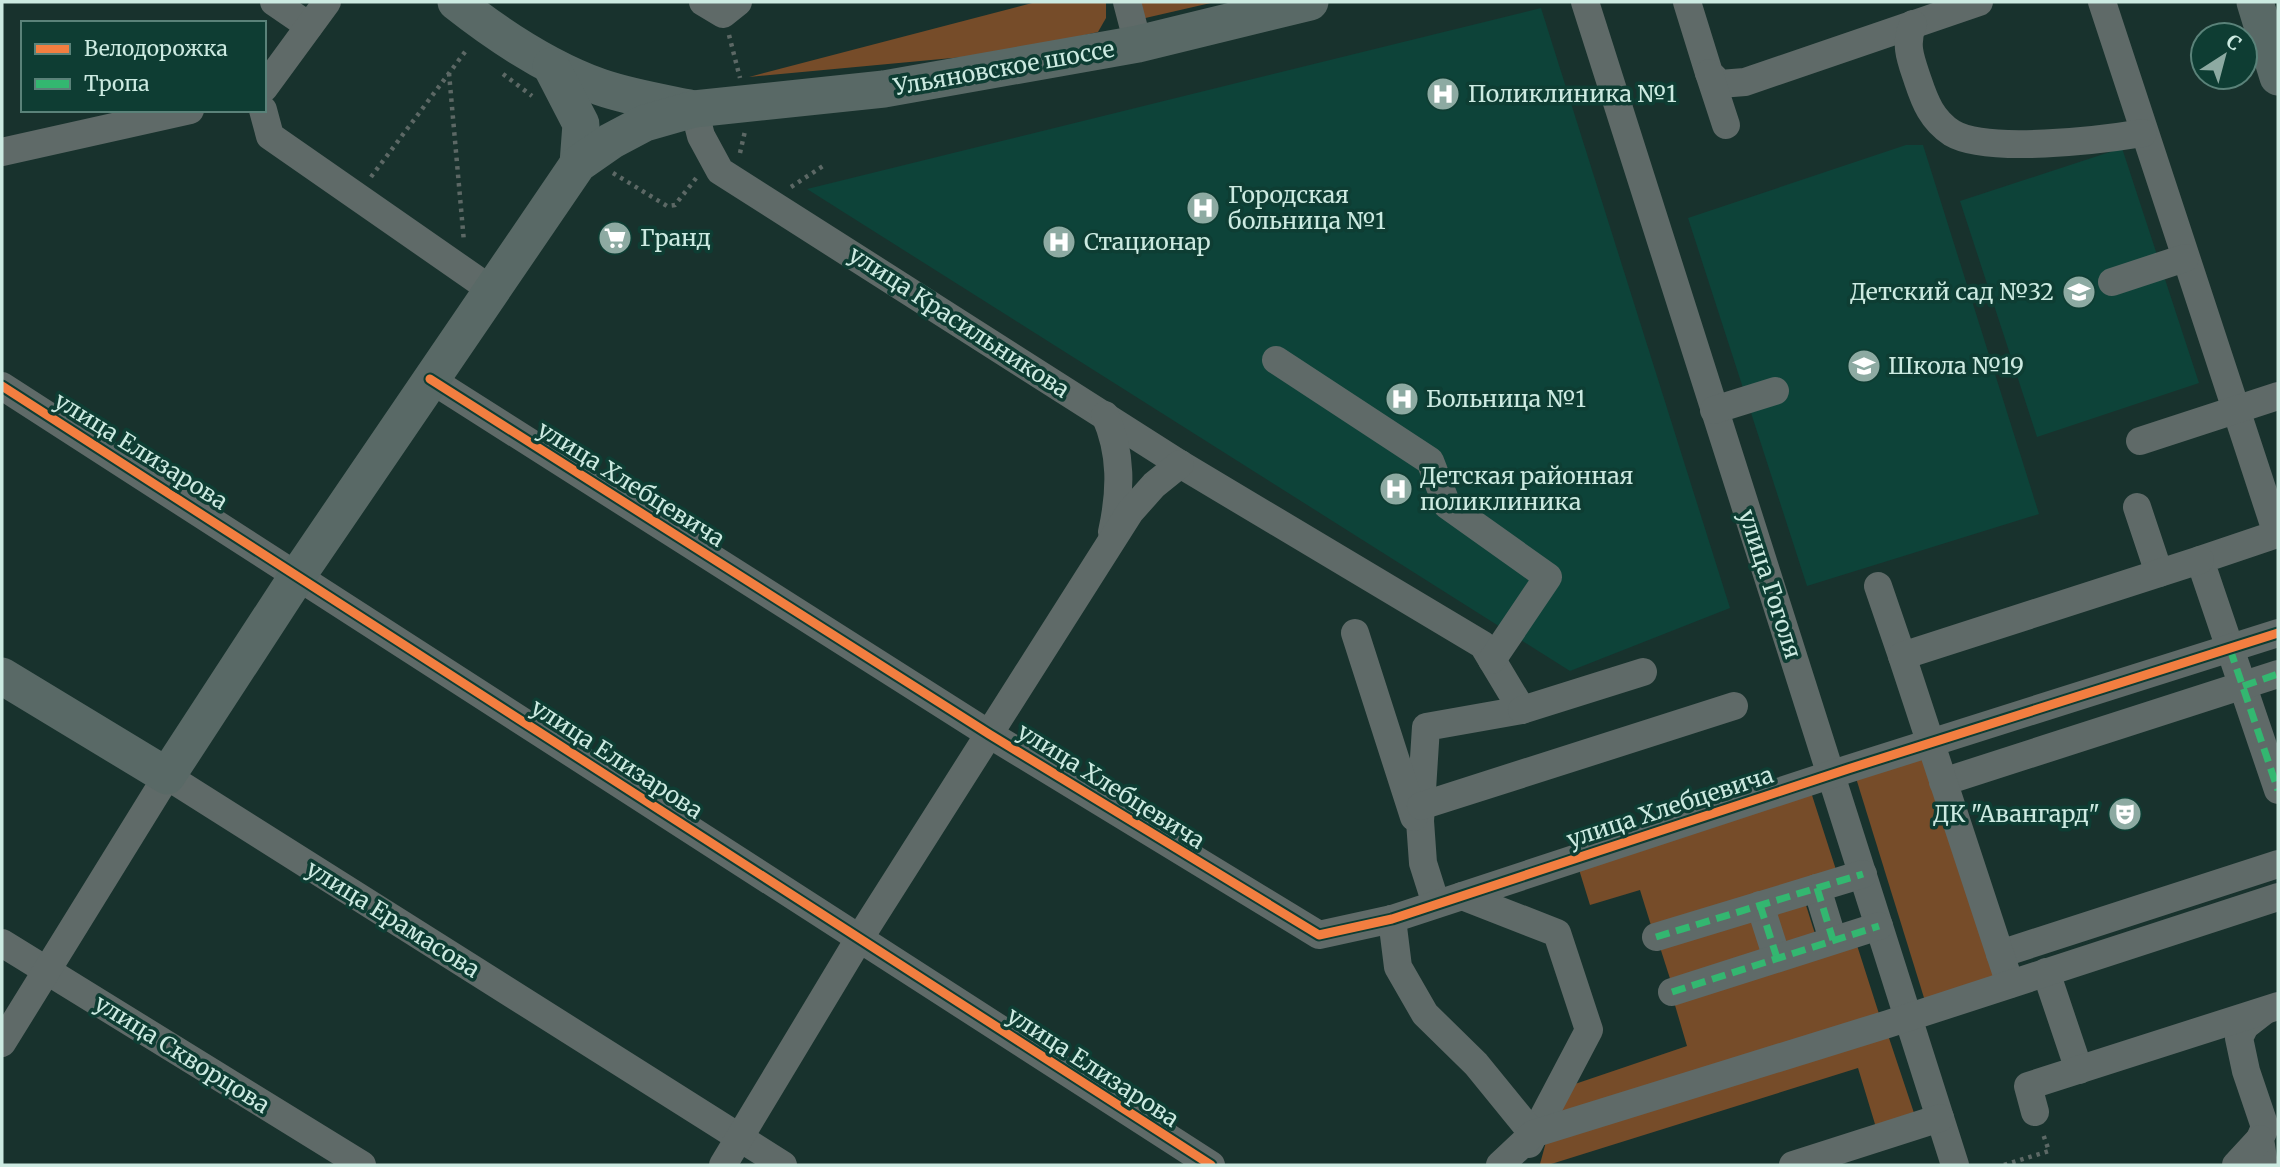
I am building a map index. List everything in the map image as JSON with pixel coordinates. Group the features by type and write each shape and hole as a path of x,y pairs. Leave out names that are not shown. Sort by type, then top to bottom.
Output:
{"main road":[{"path":"456,2 488,27 551,66 599,86 694,109"},
{"name":"Ульяновское шоссе","path":"694,109 884,89 1138,44 1310,2"},
{"path":"2255,2 2278,77"},
{"path":"551,66 581,124 578,164"},
{"path":"167,776 430,379 479,281 578,164 611,141 646,123 694,109"},
{"name":"улица Ерамасова","path":"2,677 167,776"}],"street":[{"path":"274,2 309,26"},
{"path":"266,85 327,2"},
{"path":"703,2 723,14 738,2"},
{"path":"1127,2 1138,44"},
{"name":"улица Гоголя","path":"1585,2 1955,1165"},
{"path":"1688,2 1726,125"},
{"path":"1709,73 1720,85 1745,82 1979,2"},
{"path":"1902,656 2277,534 2143,134 2102,2"},
{"path":"1913,24 1908,37 1908,51 1930,113 1951,132 1973,143 2110,138 2143,134"},
{"name":"улица Красильникова","path":"694,109 701,136 720,171 1180,464 1488,653"},
{"path":"2,152 181,112"},
{"path":"264,112 270,136 479,281"},
{"path":"2112,282 2185,258"},
{"path":"1276,360 1430,461 1447,505 1548,577 1488,653 1522,710"},
{"name":"улица Хлебцевича","path":"430,379 989,734 1319,935 1392,919 1831,775 2278,633"},
{"name":"улица Елизарова","path":"2,386 1211,1165"},
{"path":"1714,410 1775,391"},
{"path":"2140,441 2278,396"},
{"path":"1105,415 1114,436 1119,467 1109,544"},
{"path":"723,1165 859,939 1109,544 1138,503 1180,464"},
{"path":"2137,507 2159,573"},
{"path":"2200,560 2276,778"},
{"path":"1878,586 2010,984"},
{"path":"1355,633 1422,842"},
{"path":"1525,1165 1524,1160 1533,1134 1589,1030 1557,933 1449,900 1423,863 1421,806 1426,727 1522,710 1643,671"},
{"path":"1943,782 2278,674"},
{"path":"1421,806 1734,706"},
{"path":"2,1043 167,776"},
{"name":"улица Ерамасова","path":"167,776 783,1165"},
{"path":"2000,954 2278,864"},
{"path":"1656,937 1863,874"},
{"path":"1817,888 1833,940"},
{"path":"1500,1165 1533,1134 1908,1017 2278,897"},
{"path":"1760,905 1777,958"},
{"path":"1392,919 1398,967 1426,1014 1476,1064 1533,1134"},
{"path":"1672,992 1879,926"},
{"name":"улица Скворцова","path":"2,943 362,1165"},
{"path":"2046,972 2079,1070"},
{"path":"2035,1112 2028,1086 2272,1008"},
{"path":"2236,1165 2262,1152 2265,1127 2246,1071 2239,1038 2245,1026 2272,1008"},
{"path":"1793,1165 1830,1160 1940,1118"}],"path":[{"path":"356,196 468,47 478,55"},
{"path":"498,70 537,100"},
{"path":"449,72 479,281"},
{"path":"578,164 594,175 601,166 667,206 675,205 712,156"},
{"path":"781,209 786,190 822,166"},
{"path":"2004,1165 2049,1151 2035,1112"}],"shaded area":[{"path":"1036,2 1106,2 1106,18 1098,32 1006,53 749,77"},
{"path":"1133,2 1215,2 1141,19"},
{"name":"Больница №1","path":"1541,8 1730,608 1570,671 807,189"},
{"name":"Школа №19","path":"1906,145 1923,145 2039,514 1807,586 1688,218"},
{"name":"Детский сад №32","path":"2122,148 2199,383 2037,437 1960,201"},
{"path":"1924,751 2003,976 1925,1001 1856,778"},
{"path":"1810,789 1838,876 1654,935 1640,890 1590,905 1577,863"},
{"path":"1804,899 1816,937 1779,948 1767,911"},
{"path":"1757,910 1772,958 1673,988 1658,941"},
{"path":"1855,939 1881,1020 1558,1119 1572,1085 1687,1046 1672,995"},
{"path":"1886,1029 1917,1122 1878,1134 1858,1068 1548,1165 1540,1164 1546,1142"}],"marked path":[{"path":"2230,649 2278,790"},
{"path":"2243,686 2278,674"},
{"path":"1656,937 1863,874"},
{"path":"1817,888 1833,940"},
{"path":"1760,905 1777,958"},
{"path":"1672,992 1879,926"}],"cycle path":[{"path":"430,379 989,734 1319,935 1392,919 1848,769 2278,633"},
{"path":"2,386 1211,1165"}],"place":[{"name":"Поликлиника №1","path":"1443,94"},
{"name":"Городская больница №1","path":"1203,208"},
{"name":"Гранд","path":"615,238"},
{"name":"Стационар","path":"1059,242"},
{"name":"Детский сад №32","path":"2079,292"},
{"name":"Школа №19","path":"1864,366"},
{"name":"Больница №1","path":"1402,399"},
{"name":"Детская районная поликлиника","path":"1396,489"},
{"name":"ДК \"Авангард\"","path":"2125,814"}]}
